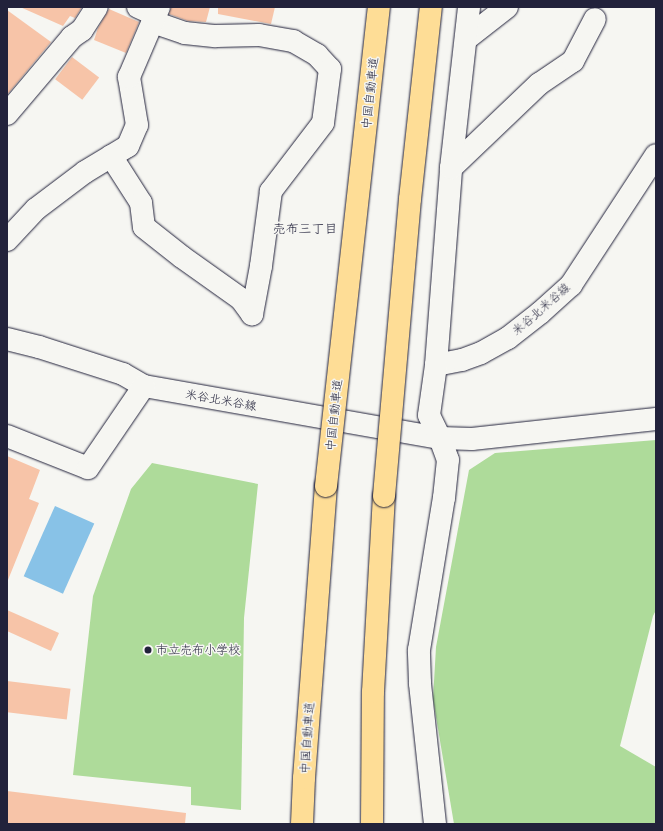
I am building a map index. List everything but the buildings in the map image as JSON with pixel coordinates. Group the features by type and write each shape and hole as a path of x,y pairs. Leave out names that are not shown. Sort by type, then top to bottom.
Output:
{"highway":[{"name":"中国自動車道","path":"302,824 304,778 326,486 379,7"},
{"path":"372,824 373,692 384,496 410,199 431,7"}],"street":[{"path":"7,114 72,37 82,30 96,7"},
{"path":"435,824 420,683 419,650 444,498 448,460 429,415 436,365 451,168 466,39 468,7"},
{"path":"466,39 507,7"},
{"path":"7,240 36,209 85,172 111,156 128,146 136,125 129,77 151,13 186,33 216,36 259,35 293,42 317,55 330,69 323,123 271,191 261,266 252,314 241,299 182,257 144,227 140,203 111,156"},
{"path":"451,168 539,84 573,61 595,19"},
{"name":"米谷北米谷線","path":"436,365 462,360 481,353 508,338 540,313 571,285 656,155"},
{"name":"米谷北米谷線","path":"7,339 39,347 123,374 144,386 440,438 472,439 656,419"},
{"path":"7,436 88,468 144,386"}],"green space":[{"path":"656,440 656,610 653,616 620,746 656,767 656,822 654,824 454,824 433,699 436,647 469,470 495,453"},
{"path":"152,463 258,484 244,618 241,810 191,805 191,787 73,775 93,596 131,489"}],"water":[{"path":"55,506 94,523 63,594 24,576"}],"place":[{"name":"市立売布小学校","path":"148,650"}],"district":[{"name":"売布三丁目","path":"305,228"}]}
